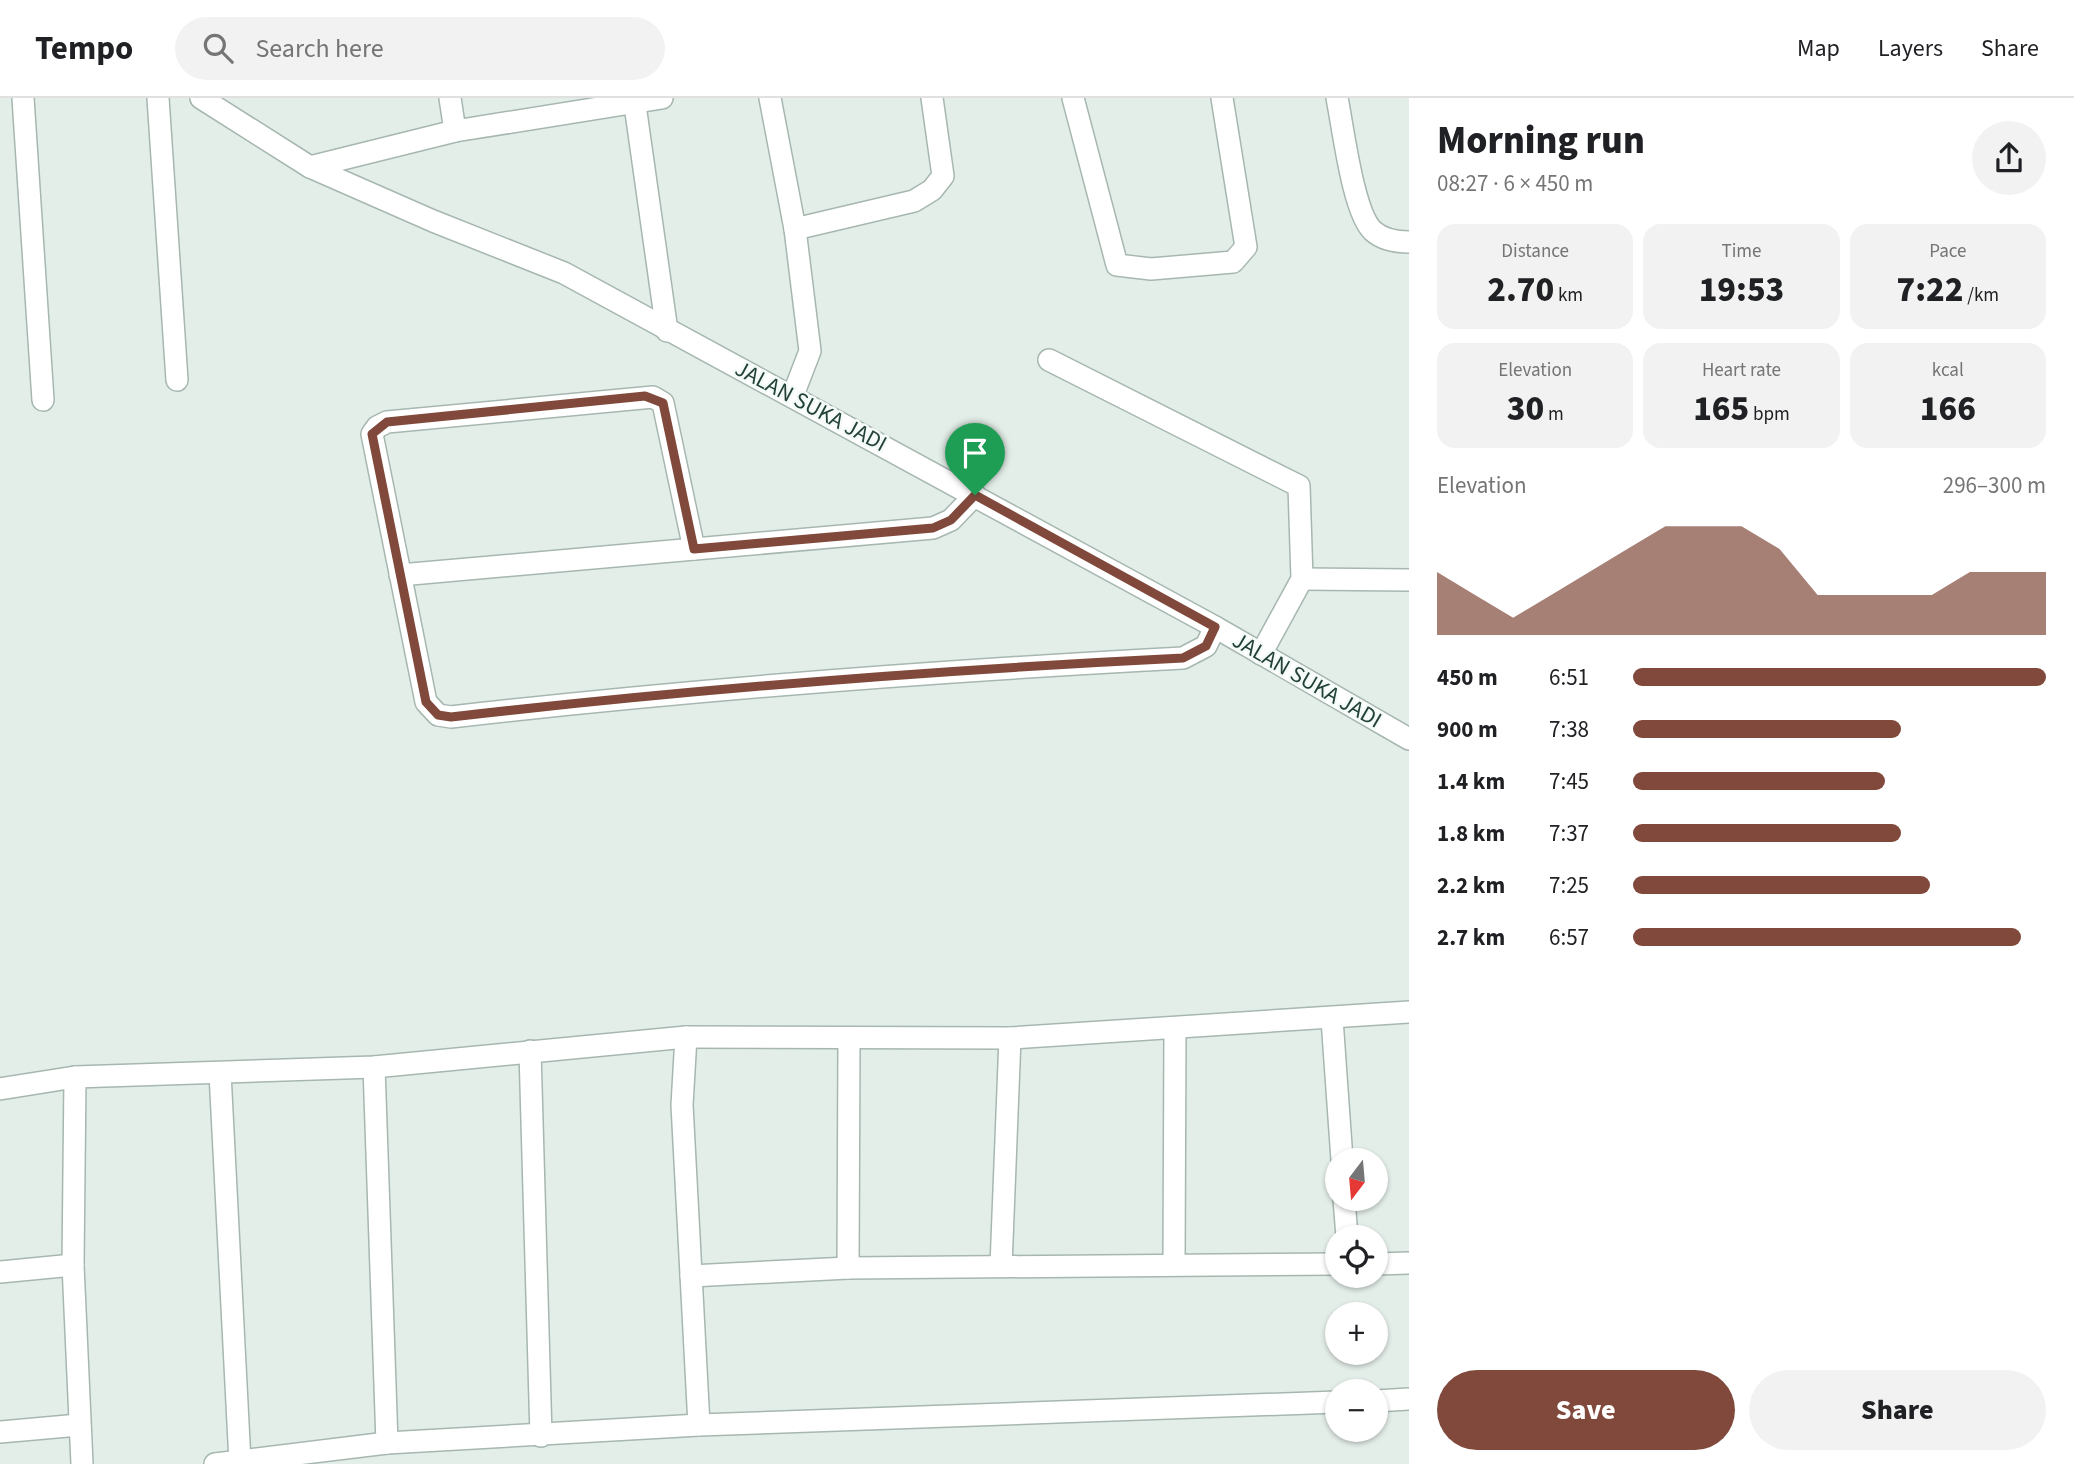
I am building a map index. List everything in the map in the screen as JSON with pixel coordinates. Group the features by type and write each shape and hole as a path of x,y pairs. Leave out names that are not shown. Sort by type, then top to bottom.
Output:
{"street":[{"path":"23,98 43,400"},
{"path":"158,98 177,380"},
{"name":"JALAN SUKA JADI","path":"201,98 310,167 433,221 564,273 667,331 793,395 1215,627 1409,739"},
{"path":"450,98 455,131"},
{"path":"310,167 455,131 635,99 662,98"},
{"path":"770,98 795,229 810,351 793,395"},
{"path":"795,229 914,201 932,190 943,176 932,98"},
{"path":"1073,98 1117,265 1152,269 1233,262 1245,247 1222,98"},
{"path":"1337,98 1361,215 1374,231 1383,237 1393,242 1409,242"},
{"path":"635,99 667,331"},
{"path":"1049,360 1299,486 1302,579 1261,654"},
{"path":"694,549 663,403 645,396 387,422 377,427 372,443 426,702 438,715 451,717 588,701 926,671 1183,658 1206,646 1215,627"},
{"path":"400,575 933,528 951,520 975,495"},
{"path":"1302,579 1409,580"},
{"path":"0,1089 75,1077 374,1067 686,1037 1010,1038 1409,1012"},
{"path":"1332,1019 1341,1148"},
{"path":"1174,1263 1175,1029"},
{"path":"686,1037 682,1105 699,1425"},
{"path":"1002,1266 1010,1038"},
{"path":"848,1268 849,1039"},
{"path":"530,1051 541,1436"},
{"path":"374,1067 387,1443"},
{"path":"220,1073 240,1462"},
{"path":"75,1077 73,1265 82,1464"},
{"path":"691,1276 848,1268 1174,1263 1325,1264"},
{"path":"1388,1264 1409,1263"},
{"path":"0,1272 73,1265"},
{"path":"1388,1400 1409,1399"},
{"path":"215,1464 387,1443 699,1425 1325,1402"},
{"path":"0,1432 79,1425"}],"route":[{"path":"653,397 663,403 694,549 933,528 951,520 975,495 1215,627 1206,646 1183,658 926,671 588,701 451,717 438,715 426,702 372,434 377,427 387,422 653,397"}]}
